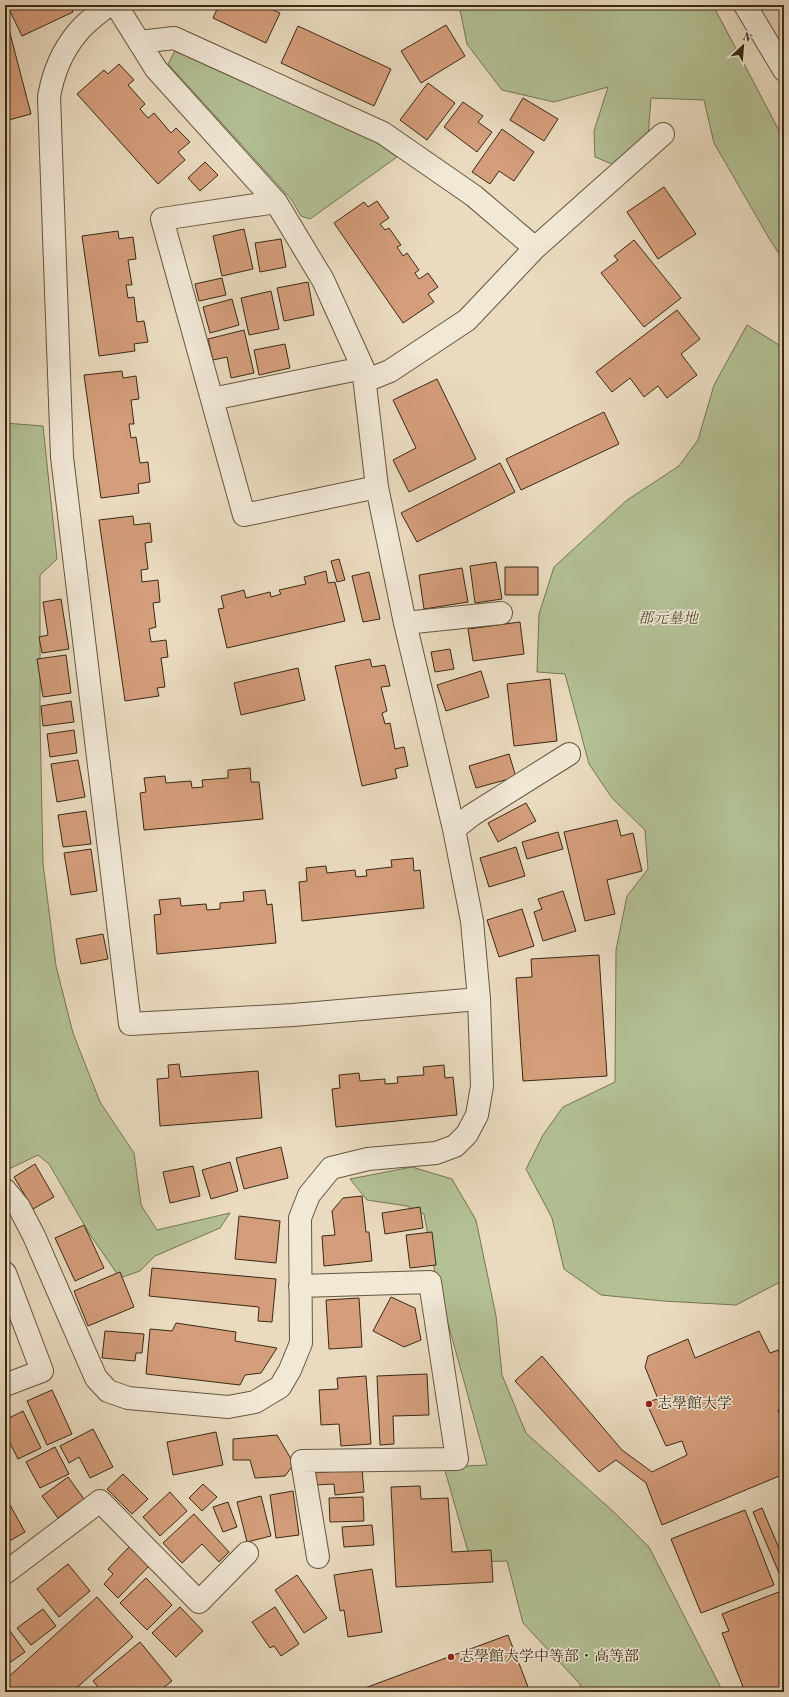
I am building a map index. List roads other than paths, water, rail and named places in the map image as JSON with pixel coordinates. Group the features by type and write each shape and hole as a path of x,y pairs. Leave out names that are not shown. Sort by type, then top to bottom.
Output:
{"street":[{"path":"108,5 78,31 64,52 52,78 49,97 62,457 130,1024 293,1015 479,999"},
{"path":"5,1190 19,1208 34,1236 96,1378 108,1391 128,1398 228,1407 255,1402 280,1387 290,1370 301,1343 300,1218 308,1194 331,1168 368,1158 436,1153 455,1146 467,1134 477,1115 482,1086 479,999 472,921 454,829 405,623 377,487 364,374 323,280 276,202 156,69 116,5"},
{"path":"745,5 784,70"},
{"path":"139,42 174,38 383,133 474,196 535,248"},
{"path":"212,399 390,371 467,320 535,248 663,134"},
{"path":"276,202 162,219 244,515 377,487"},
{"path":"405,623 501,613"},
{"path":"454,829 472,815 569,754"},
{"path":"5,1273 42,1371 5,1385"},
{"path":"300,1286 430,1282 457,1459 302,1461 318,1557"},
{"path":"5,1573 100,1501 199,1602 247,1553"}],"place":[{"name":"志學館大学","path":"649,1404"},
{"name":"志學館大学中等部・高等部","path":"451,1657"}],"park label":[{"name":"郡元墓地","path":"668,619"}]}
